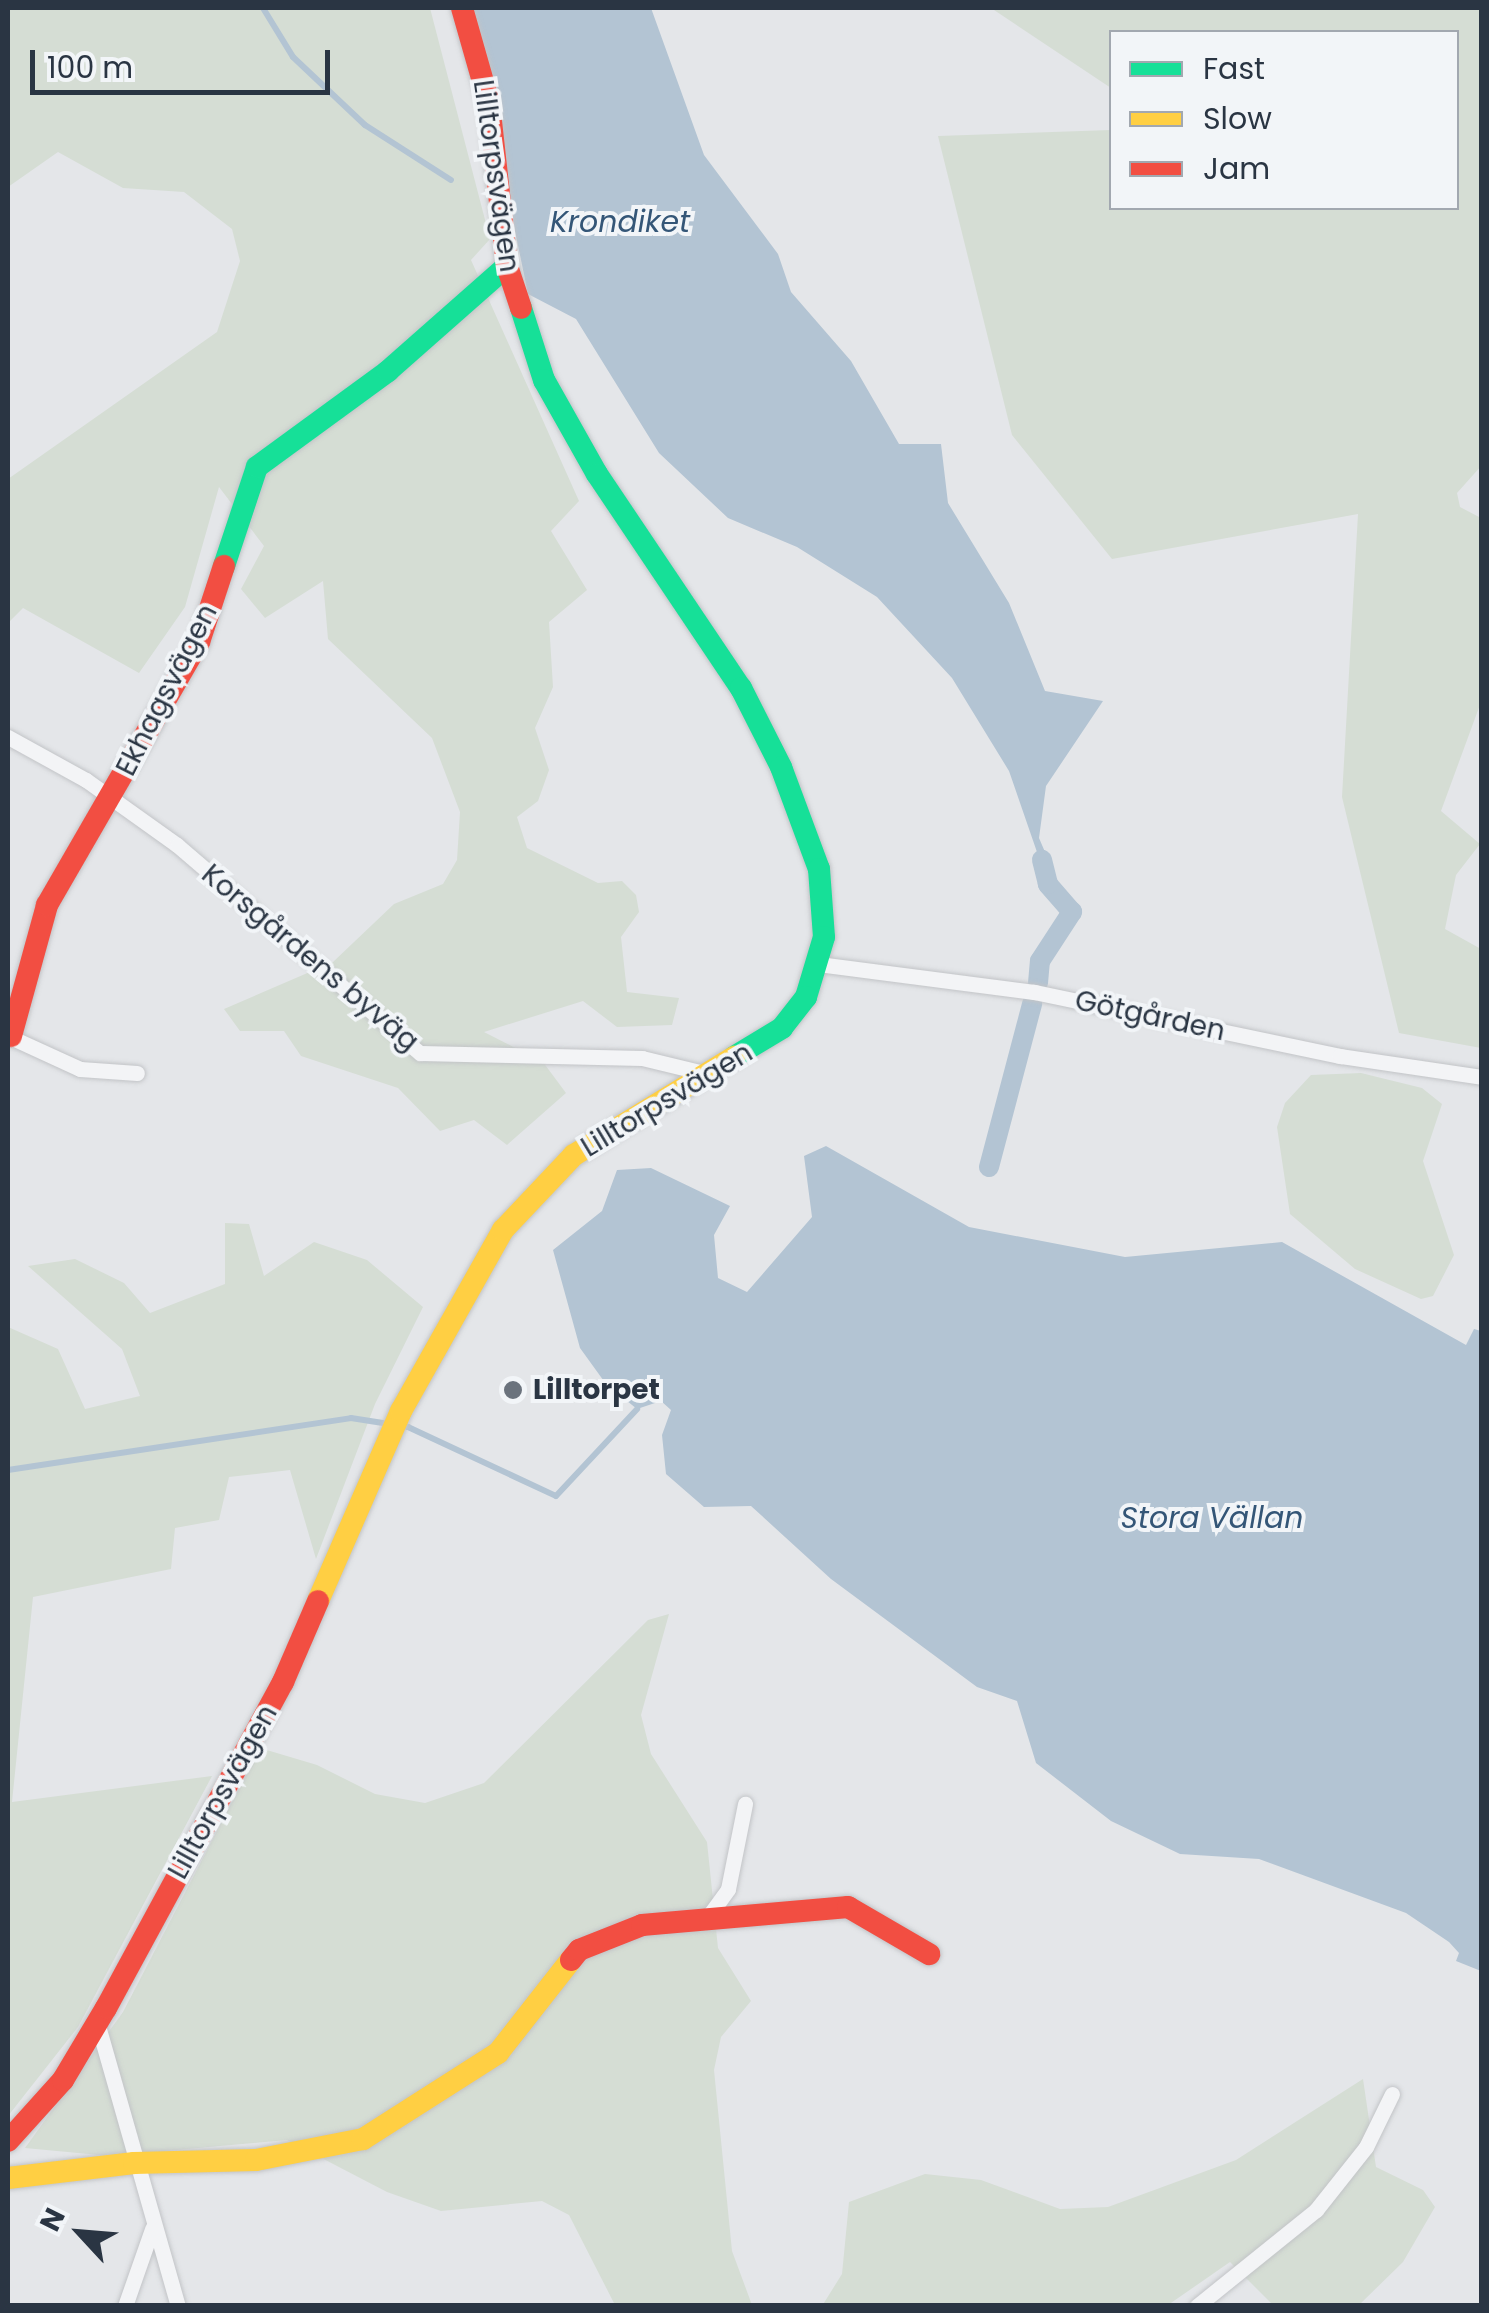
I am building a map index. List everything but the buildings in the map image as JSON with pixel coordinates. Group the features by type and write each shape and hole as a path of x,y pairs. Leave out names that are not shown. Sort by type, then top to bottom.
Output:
{"street":[{"name":"Lilltorpsvägen","path":"8,2141 44,2105 98,2022 283,1682 404,1405 504,1230 574,1154 708,1074 790,1019 818,964 824,905 819,870 782,767 742,688 597,474 544,380 507,266 489,104 462,8"},
{"name":"Ekhagsvägen","path":"138,1074 80,1069 10,1036 48,906 111,800 209,619 256,468 388,371 507,266"},
{"name":"Korsgårdens byväg","path":"8,737 177,846 420,1053 642,1058 708,1074"},
{"name":"Götgården","path":"818,964 1034,992 1340,1056 1482,1077"},
{"path":"705,1921 728,1889 745,1804"},
{"path":"8,2178 134,2163 256,2160 362,2139 498,2054 551,1980 589,1944 642,1925 848,1908 929,1954"},
{"path":"98,2022 152,2229 178,2306"},
{"path":"1196,2306 1316,2210 1366,2146 1392,2094"},
{"path":"124,2306 152,2229"}],"shaded area":[{"path":"8,8 430,8 490,239 471,260 579,501 551,531 587,590 549,622 553,687 535,728 549,770 538,801 517,817 527,848 598,883 622,881 636,895 639,912 621,937 627,992 679,998 672,1025 617,1027 583,1001 484,1032 543,1062 566,1093 507,1145 474,1120 440,1131 398,1088 301,1056 284,1031 240,1031 224,1009 333,962 394,904 443,884 457,860 460,812 432,738 328,639 323,581 265,618 241,589 264,546 219,487 185,607 139,673 23,608 8,623 8,479 217,332 240,261 232,229 184,192 123,188 58,152 8,187"},
{"path":"991,8 1481,8 1482,465 1457,493 1460,507 1481,518 1481,702 1441,811 1480,844 1456,875 1445,929 1481,949 1481,1048 1399,1033 1342,797 1358,514 1112,559 1012,435 938,136 1109,130 1109,210 1459,210 1459,30 1109,30 1109,87"},
{"path":"1361,1073 1422,1088 1442,1104 1423,1161 1454,1255 1433,1296 1421,1299 1355,1269 1290,1214 1277,1127 1285,1103 1311,1075"},
{"path":"225,1223 249,1224 264,1276 314,1242 367,1260 423,1307 375,1404 316,1559 290,1470 229,1477 219,1520 175,1528 171,1569 33,1597 12,1802 212,1776 78,2027 8,2116 8,1327 58,1349 85,1409 140,1396 122,1349 28,1266 75,1259 124,1283 150,1313 225,1284"},
{"path":"669,1614 641,1715 651,1754 707,1842 718,1948 751,2001 721,2037 714,2070 732,2251 752,2305 615,2305 569,2215 542,2201 441,2211 387,2192 287,2140 110,2156 25,2148 123,2012 260,1748 317,1765 375,1794 425,1803 484,1783 648,1620"},
{"path":"1363,2079 1376,2167 1423,2190 1435,2207 1403,2262 1359,2305 1273,2305 1230,2262 1168,2305 822,2306 842,2274 849,2202 925,2174 981,2180 1060,2209 1108,2207 1236,2160"}],"water":[{"name":"Krondiket","path":"469,8 651,8 704,155 778,254 791,292 851,361 899,444 941,444 948,503 1009,603 1045,691 1103,701 1046,786 1039,838 1054,873 1048,884 1009,771 952,678 877,597 797,547 728,518 659,453 576,319 528,294"},
{"name":"Stora Vällan","path":"826,1146 969,1227 1125,1257 1282,1242 1466,1345 1474,1329 1481,1331 1481,1971 1456,1961 1459,1953 1449,1942 1406,1913 1259,1859 1180,1854 1111,1821 1036,1763 1017,1701 977,1687 831,1579 751,1506 704,1507 666,1474 662,1435 671,1410 661,1401 637,1409 606,1384 580,1348 553,1250 602,1211 617,1170 651,1168 730,1206 714,1235 718,1278 747,1292 812,1217 804,1156"}],"waterway":[{"path":"263,8 293,57 365,125 451,180"},
{"path":"1038,983 1040,961 1072,912 1048,884 1042,860"},
{"path":"989,1167 1032,1004"},
{"path":"8,1470 351,1418 408,1427 556,1496 637,1409"}],"traffic: fast":[{"path":"224,566 257,467 388,371 507,266"},
{"path":"521,308 544,380 597,474 741,688 781,767 819,869 824,937 806,997 782,1028 734,1057"}],"traffic: slow":[{"path":"318,1601 401,1411 503,1230 574,1155 734,1057"},
{"path":"8,2178 134,2163 256,2160 363,2139 498,2053 571,1960"}],"traffic: jam":[{"path":"462,8 489,103 507,266 521,308"},
{"path":"11,1036 47,905 199,642 224,566"},
{"path":"8,2141 63,2080 106,2008 283,1682 318,1601"},
{"path":"571,1960 579,1950 642,1925 848,1907 929,1954"}],"place":[{"name":"Lilltorpet","path":"513,1390"}]}
